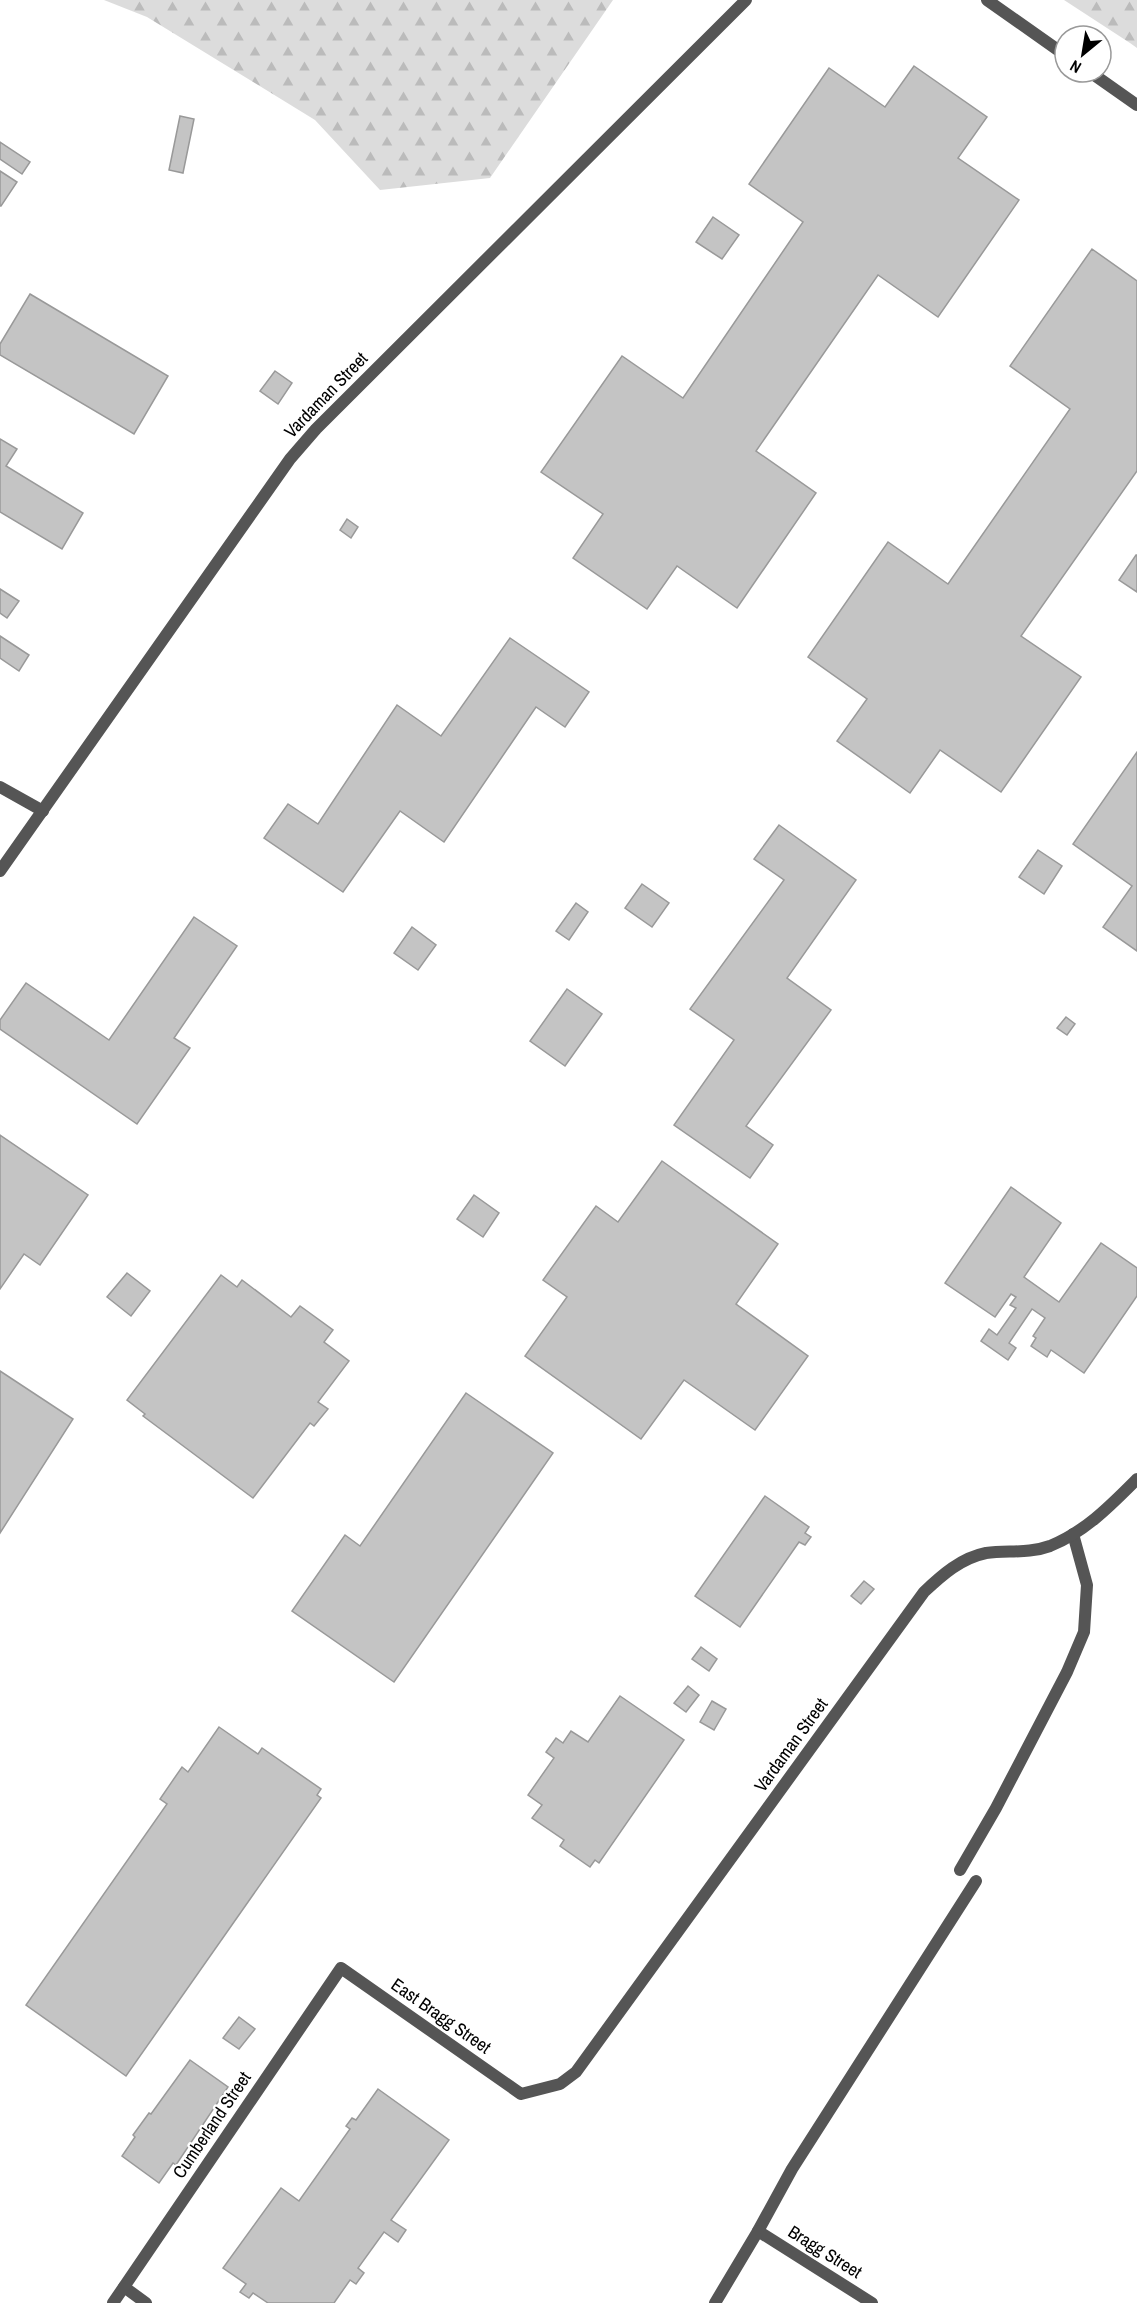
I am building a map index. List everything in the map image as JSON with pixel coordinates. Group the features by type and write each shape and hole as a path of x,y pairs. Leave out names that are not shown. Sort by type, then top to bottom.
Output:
{"street":[{"name":"Vardaman Street","path":"0,871 290,459 316,429 746,0"},
{"path":"987,0 1053,47"},
{"path":"1107,84 1137,105"},
{"path":"0,787 43,811"},
{"name":"Vardaman Street","path":"521,2094 560,2084 576,2072 924,1592 962,1562 985,1554 1027,1552 1050,1546 1073,1534 1103,1513 1137,1479"},
{"path":"960,1870 996,1808 1067,1672 1084,1632 1087,1585 1073,1534"},
{"path":"716,2303 792,2169 976,1881"},
{"name":"East Bragg Street","path":"340,1968 521,2094"},
{"name":"Cumberland Street","path":"113,2303 340,1968"},
{"name":"Bragg Street","path":"758,2231 872,2303"},
{"path":"124,2287 146,2303"}],"green space":[{"path":"104,0 613,0 490,178 380,190 315,120 147,17"},
{"path":"1064,0 1137,0 1137,48 1113,32 1113,24 1101,24"}],"building":[{"path":"914,66 987,117 958,158 1019,200 938,317 878,275 756,451 816,493 737,608 677,566 647,609 573,558 603,514 541,472 622,356 683,398 803,222 749,184 829,68 885,107"},
{"path":"180,116 194,119 183,173 169,170"},
{"path":"0,142 30,162 22,174 0,159"},
{"path":"0,171 17,182 1,206 0,206"},
{"path":"713,217 739,235 722,259 696,242"},
{"path":"1092,249 1137,281 1137,471 1021,636 1081,677 1001,792 940,750 910,793 837,741 867,699 808,657 888,542 948,584 1070,409 1010,366"},
{"path":"30,294 168,376 134,434 0,355 0,344"},
{"path":"275,371 292,383 278,404 260,391"},
{"path":"0,439 17,449 6,466 83,513 62,549 0,512"},
{"path":"347,519 358,527 351,538 340,530"},
{"path":"1137,555 1137,592 1119,580"},
{"path":"0,589 19,601 7,618 0,613"},
{"path":"0,636 29,655 19,671 0,658"},
{"path":"510,638 589,692 565,727 536,707 444,842 400,811 343,892 264,838 288,804 318,824 397,705 441,736"},
{"path":"1137,752 1137,951 1103,927 1132,886 1073,844"},
{"path":"779,825 856,880 787,978 831,1010 746,1126 773,1145 750,1178 674,1125 734,1040 690,1009 784,880 754,859"},
{"path":"1038,850 1062,866 1044,894 1019,877"},
{"path":"642,884 669,903 652,927 625,908"},
{"path":"576,903 588,912 569,940 556,931"},
{"path":"194,917 237,946 174,1038 190,1048 137,1124 0,1029 0,1020 26,983 109,1040"},
{"path":"412,927 436,945 418,970 394,953"},
{"path":"567,989 602,1014 565,1066 530,1041"},
{"path":"1066,1017 1075,1024 1067,1035 1057,1028"},
{"path":"0,1135 88,1195 40,1265 24,1254 0,1289"},
{"path":"662,1161 778,1244 736,1304 808,1356 755,1430 684,1380 641,1439 525,1356 567,1297 543,1280 596,1206 618,1222"},
{"path":"1011,1187 1061,1223 1024,1277 1059,1302 1101,1243 1137,1268 1137,1296 1084,1373 1051,1350 1047,1357 1031,1346 1036,1338 1033,1336 1045,1318 1032,1309 1009,1343 1016,1348 1008,1360 981,1341 989,1329 997,1335 1016,1308 1010,1305 1016,1297 1011,1294 995,1317 945,1283"},
{"path":"474,1195 499,1213 483,1237 457,1219"},
{"path":"127,1273 150,1291 131,1316 107,1297"},
{"path":"221,1275 237,1287 242,1280 291,1317 300,1306 333,1330 324,1342 349,1361 318,1402 328,1409 314,1426 310,1423 253,1498 143,1416 145,1414 127,1400"},
{"path":"0,1371 73,1419 0,1533"},
{"path":"466,1393 553,1453 394,1682 292,1611 345,1535 360,1546"},
{"path":"765,1496 809,1527 805,1533 811,1537 805,1545 799,1542 740,1627 695,1596"},
{"path":"864,1581 874,1589 861,1604 851,1596"},
{"path":"701,1647 717,1659 709,1671 692,1659"},
{"path":"688,1686 699,1695 686,1712 674,1703"},
{"path":"620,1696 684,1740 599,1863 595,1860 590,1867 560,1846 564,1840 532,1818 542,1805 528,1795 554,1758 546,1752 556,1738 563,1743 571,1731 588,1742"},
{"path":"712,1701 726,1709 714,1730 700,1722"},
{"path":"219,1727 258,1754 262,1748 321,1789 317,1795 321,1798 126,2076 26,2005 167,1804 160,1799 182,1767 188,1772"},
{"path":"239,2017 255,2029 239,2049 223,2038"},
{"path":"190,2060 228,2087 176,2165 173,2163 159,2183 122,2156 135,2137 133,2135"},
{"path":"378,2089 449,2140 391,2220 406,2230 398,2242 384,2232 358,2268 364,2273 356,2284 350,2280 334,2303 268,2303 253,2293 249,2298 240,2292 246,2284 223,2268 281,2188 299,2201 350,2129 346,2126 352,2118 356,2120"}]}
